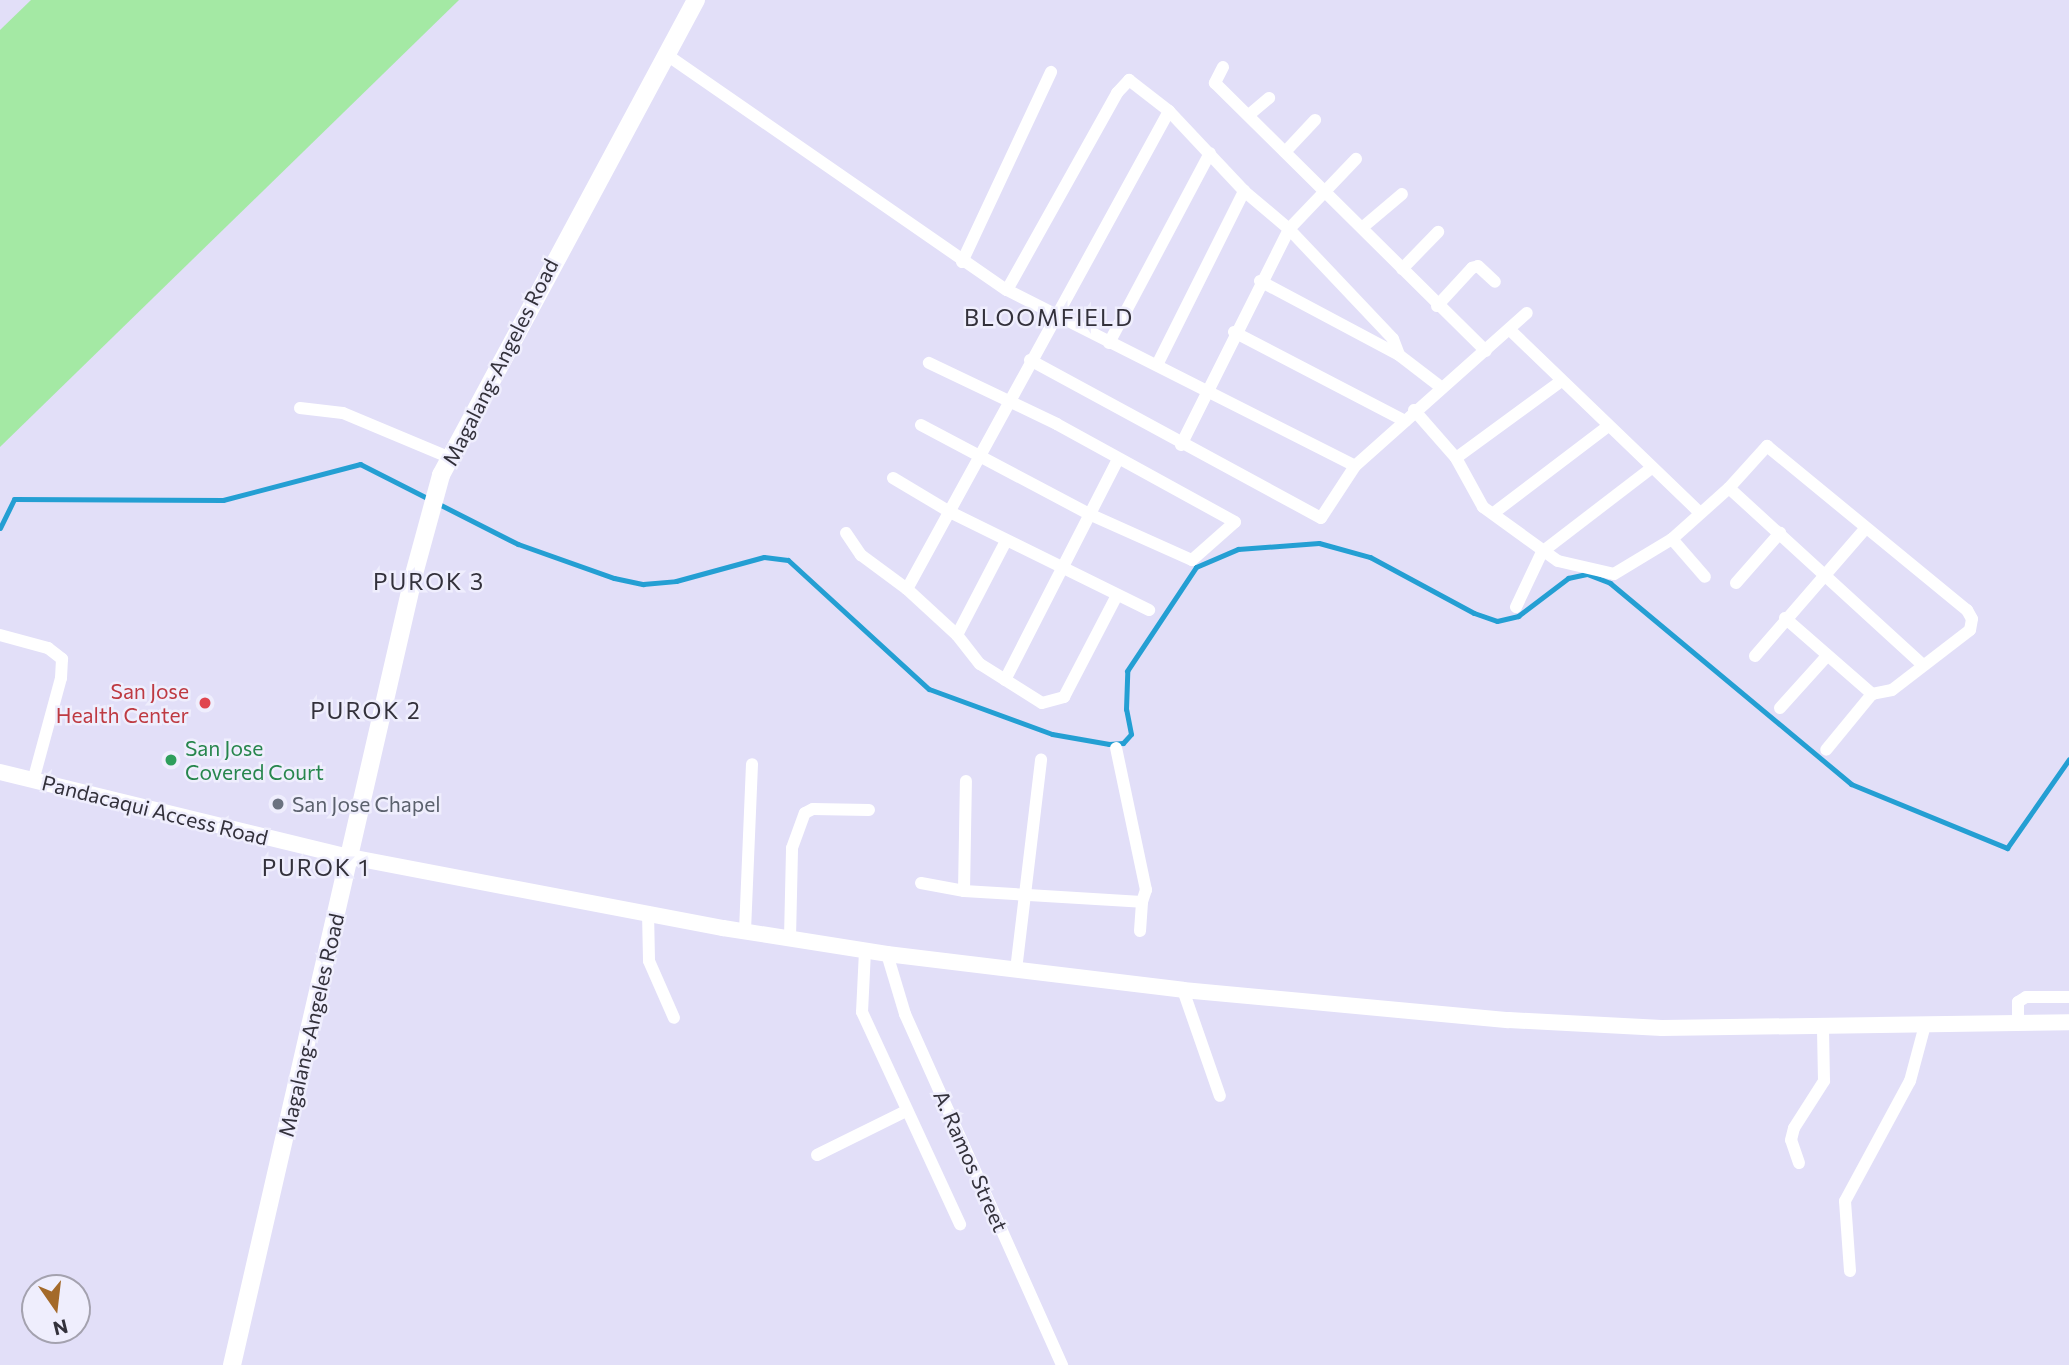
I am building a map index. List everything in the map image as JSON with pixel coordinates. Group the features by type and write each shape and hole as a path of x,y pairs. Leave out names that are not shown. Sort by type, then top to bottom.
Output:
{"main road":[{"name":"Magalang-Angeles Road","path":"232,1365 436,491 448,457 696,0"}],"street":[{"path":"667,55 856,182 962,262 1007,290 1355,466"},
{"path":"1223,66 1215,83 1325,188 1437,306 1486,351"},
{"path":"962,262 1051,72"},
{"path":"1007,290 1123,83 1136,82 1169,111 1244,191 1289,229 1393,339 1399,355"},
{"path":"1250,114 1269,98"},
{"path":"907,589 1007,401 1058,315 1169,111"},
{"path":"1285,152 1315,120"},
{"path":"1109,343 1210,153"},
{"path":"1181,444 1204,390 1289,229 1325,188 1356,159"},
{"path":"1157,365 1244,191"},
{"path":"1363,227 1402,194"},
{"path":"1402,269 1438,232"},
{"path":"1437,306 1472,268 1478,266 1495,282"},
{"path":"1260,281 1399,355 1442,388"},
{"path":"1030,360 1321,518 1355,466 1414,410 1486,351 1527,313"},
{"path":"1510,330 1650,469 1700,513"},
{"path":"1234,332 1405,421"},
{"path":"921,425 1089,514 1192,560 1236,522 1007,401 929,363"},
{"path":"1456,458 1560,382"},
{"path":"300,408 343,413 448,457"},
{"path":"1414,410 1456,458 1476,500 1495,512 1542,552 1558,561 1614,574 1672,539 1729,488 1767,446 1972,619 1970,630 1922,664 1892,690 1872,694 1826,750"},
{"path":"1495,512 1607,427"},
{"path":"1005,680 1118,459"},
{"path":"1516,607 1542,552 1650,469"},
{"path":"892,478 1006,541 1149,610"},
{"path":"1729,488 1922,664"},
{"path":"1755,656 1785,618 1866,528"},
{"path":"846,533 861,555 907,589 957,635 980,664 1042,703 1064,697 1117,595"},
{"path":"1735,583 1780,533"},
{"path":"1672,539 1705,577"},
{"path":"957,635 1006,541"},
{"path":"1785,618 1872,694"},
{"path":"0,635 48,648 62,659 61,678 33,781"},
{"path":"1780,708 1827,656"},
{"path":"1116,748 1146,890 1142,902 1140,930"},
{"path":"1016,970 1041,759"},
{"path":"745,931 752,764"},
{"name":"Pandacaqui Access Road","path":"0,772 351,857 745,931 865,951 1016,970 1183,990 1509,1020 1661,1028 2069,1022"},
{"path":"964,891 966,781"},
{"path":"790,938 792,848 805,813 813,809 869,810"},
{"path":"921,883 964,891 1026,891 1142,902"},
{"path":"648,912 649,961 674,1018"},
{"path":"865,951 862,1012 960,1224"},
{"name":"A. Ramos Street","path":"887,954 914,1035 1062,1365"},
{"path":"1183,990 1220,1096"},
{"path":"2018,1024 2018,1002 2026,997 2069,997"},
{"path":"1850,1271 1845,1201 1910,1081 1925,1025"},
{"path":"1799,1163 1791,1140 1794,1128 1824,1081 1823,1027"},
{"path":"817,1155 906,1111"}],"green space":[{"path":"31,0 459,0 0,447 0,30"}],"waterway":[{"path":"0,528 14,499 223,500 360,464 518,544 614,578 643,584 676,581 764,557 788,560 929,689 1052,734 1109,744 1123,743 1131,734 1126,709 1127,671 1196,567 1238,549 1319,543 1370,557 1474,613 1497,621 1518,616 1568,578 1587,574 1610,583 1851,784 2007,848 2069,759"}],"place":[{"name":"San Jose Health Center","path":"205,703"},
{"name":"San Jose Covered Court","path":"171,760"},
{"name":"San Jose Chapel","path":"278,804"}],"district":[{"name":"BLOOMFIELD","path":"1049,317"},
{"name":"PUROK 3","path":"429,581"},
{"name":"PUROK 2","path":"366,710"},
{"name":"PUROK 1","path":"316,867"}]}
